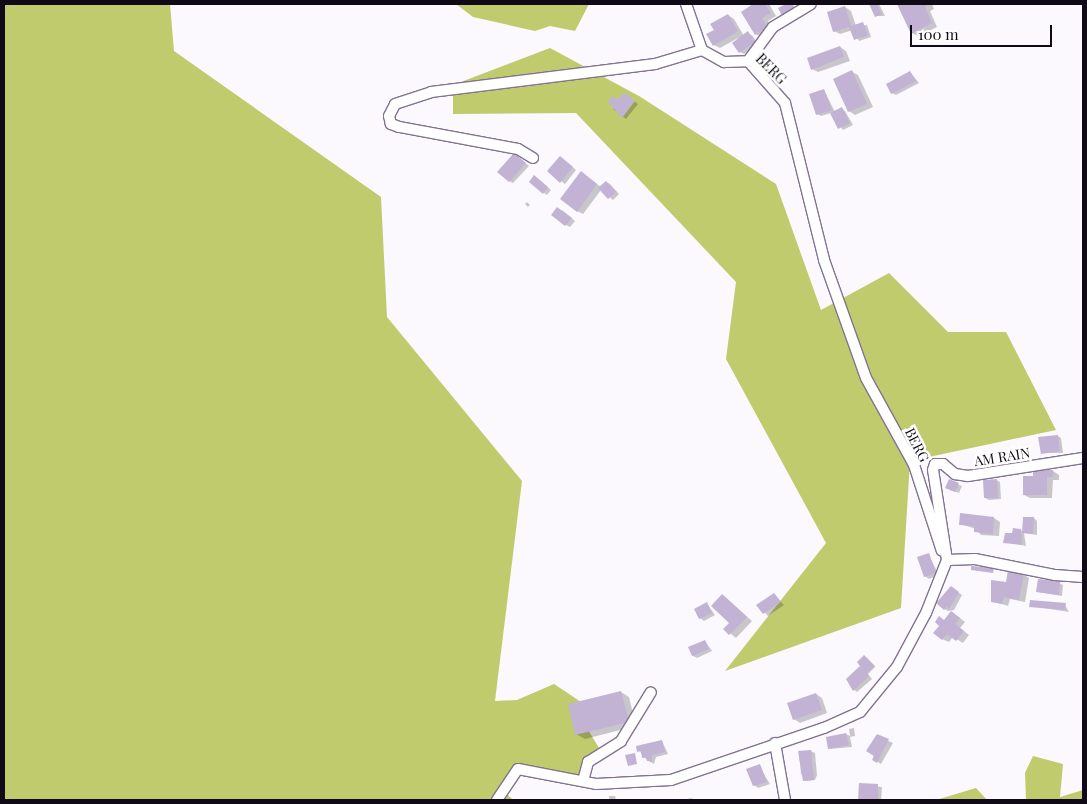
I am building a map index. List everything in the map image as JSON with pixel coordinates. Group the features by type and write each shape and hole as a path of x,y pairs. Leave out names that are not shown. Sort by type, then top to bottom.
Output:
{"street":[{"path":"533,158 518,148 400,127 391,124 389,116 395,104 431,92 654,64 702,50 686,4"},
{"path":"748,61 773,28 811,4"},
{"name":"BERG","path":"702,50 724,62 748,61 785,103 824,260 862,369 914,465 947,560"},
{"name":"AM RAIN","path":"947,560 933,470 935,464 943,464 955,474 968,476 1083,458"},
{"path":"497,800 518,769 583,781 620,784 671,780 840,721 860,712 871,702 897,667 926,613 947,560 975,559 1055,575 1083,577"},
{"path":"583,781 588,762 621,741 651,692"},
{"path":"776,743 785,800"}],"green space":[{"path":"4,4 170,4 174,51 381,197 387,317 522,481 495,701 517,700 554,684 587,706 587,728 599,748 580,777 519,765 501,788 513,800 4,800"},
{"path":"456,4 589,4 575,31 550,26 535,31 473,17"},
{"path":"550,48 639,96 776,184 821,310 889,273 948,332 1006,332 1056,430 910,461 901,608 725,671 826,543 726,359 736,282 576,113 453,114 453,85"},
{"path":"1033,756 1063,764 1060,797 1083,790 1083,800 1026,800 1025,773"},
{"path":"976,788 987,800 936,800"}],"building":[{"path":"753,4 765,4 771,13 762,18 768,27 755,35 741,12"},
{"path":"786,4 793,4 795,10 782,16 778,8"},
{"path":"869,4 877,4 882,14 875,17"},
{"path":"897,4 928,4 925,7 932,23 911,34"},
{"path":"845,6 851,26 863,22 868,35 854,40 849,27 833,32 827,12"},
{"path":"728,14 738,31 713,46 706,34 714,30 710,24"},
{"path":"748,31 755,42 739,53 732,43"},
{"path":"840,46 844,57 811,70 807,58"},
{"path":"852,70 867,104 848,112 833,79"},
{"path":"910,71 916,81 891,94 886,84"},
{"path":"824,89 832,110 816,115 809,94"},
{"path":"624,92 635,101 622,118 608,102 613,96 618,100"},
{"path":"842,107 850,123 838,129 830,113"},
{"path":"514,153 526,163 509,182 497,172"},
{"path":"560,156 573,167 560,183 547,171"},
{"path":"581,171 597,184 577,212 560,199"},
{"path":"534,175 548,187 543,194 529,182"},
{"path":"606,181 616,192 608,199 598,188"},
{"path":"557,207 572,218 565,226 551,215"},
{"path":"1058,435 1060,451 1041,454 1038,437"},
{"path":"1033,470 1053,470 1053,477 1047,477 1047,495 1023,495 1023,476 1033,476"},
{"path":"949,479 959,483 955,492 945,488"},
{"path":"997,479 998,498 984,498 983,480"},
{"path":"960,513 994,517 993,534 974,532 974,526 959,525"},
{"path":"1023,517 1034,517 1033,534 1022,533"},
{"path":"1013,528 1021,529 1022,545 1003,543 1005,533 1012,533"},
{"path":"929,553 936,573 924,577 917,557"},
{"path":"971,566 994,568 993,573 971,570"},
{"path":"1008,570 1024,573 1019,600 1004,597 1002,604 991,602 991,580 1006,582"},
{"path":"1038,579 1060,581 1059,595 1036,592"},
{"path":"951,586 959,592 949,609 947,606 944,610 936,603"},
{"path":"774,593 781,602 763,614 756,605"},
{"path":"722,594 747,617 729,635 723,629 729,623 711,606"},
{"path":"1030,600 1066,603 1065,610 1029,607"},
{"path":"707,602 712,613 699,619 694,609"},
{"path":"951,611 960,618 955,624 964,631 956,641 947,634 942,640 933,633 939,626 935,622 939,616 944,620"},
{"path":"705,640 709,649 692,656 688,647"},
{"path":"864,655 875,666 867,673 869,676 853,691 846,679 860,666 857,662"},
{"path":"621,691 629,722 575,735 568,704"},
{"path":"816,693 822,710 793,720 787,703"},
{"path":"846,733 849,745 828,749 826,737"},
{"path":"877,734 889,739 877,763 872,760 874,756 866,751"},
{"path":"662,740 665,752 652,755 652,762 647,761 646,757 642,758 641,751 637,752 636,746"},
{"path":"811,750 814,780 803,781 798,751"},
{"path":"635,753 637,764 628,766 625,755"},
{"path":"760,764 767,782 753,786 746,769"},
{"path":"859,783 878,784 878,800 858,800"}]}
